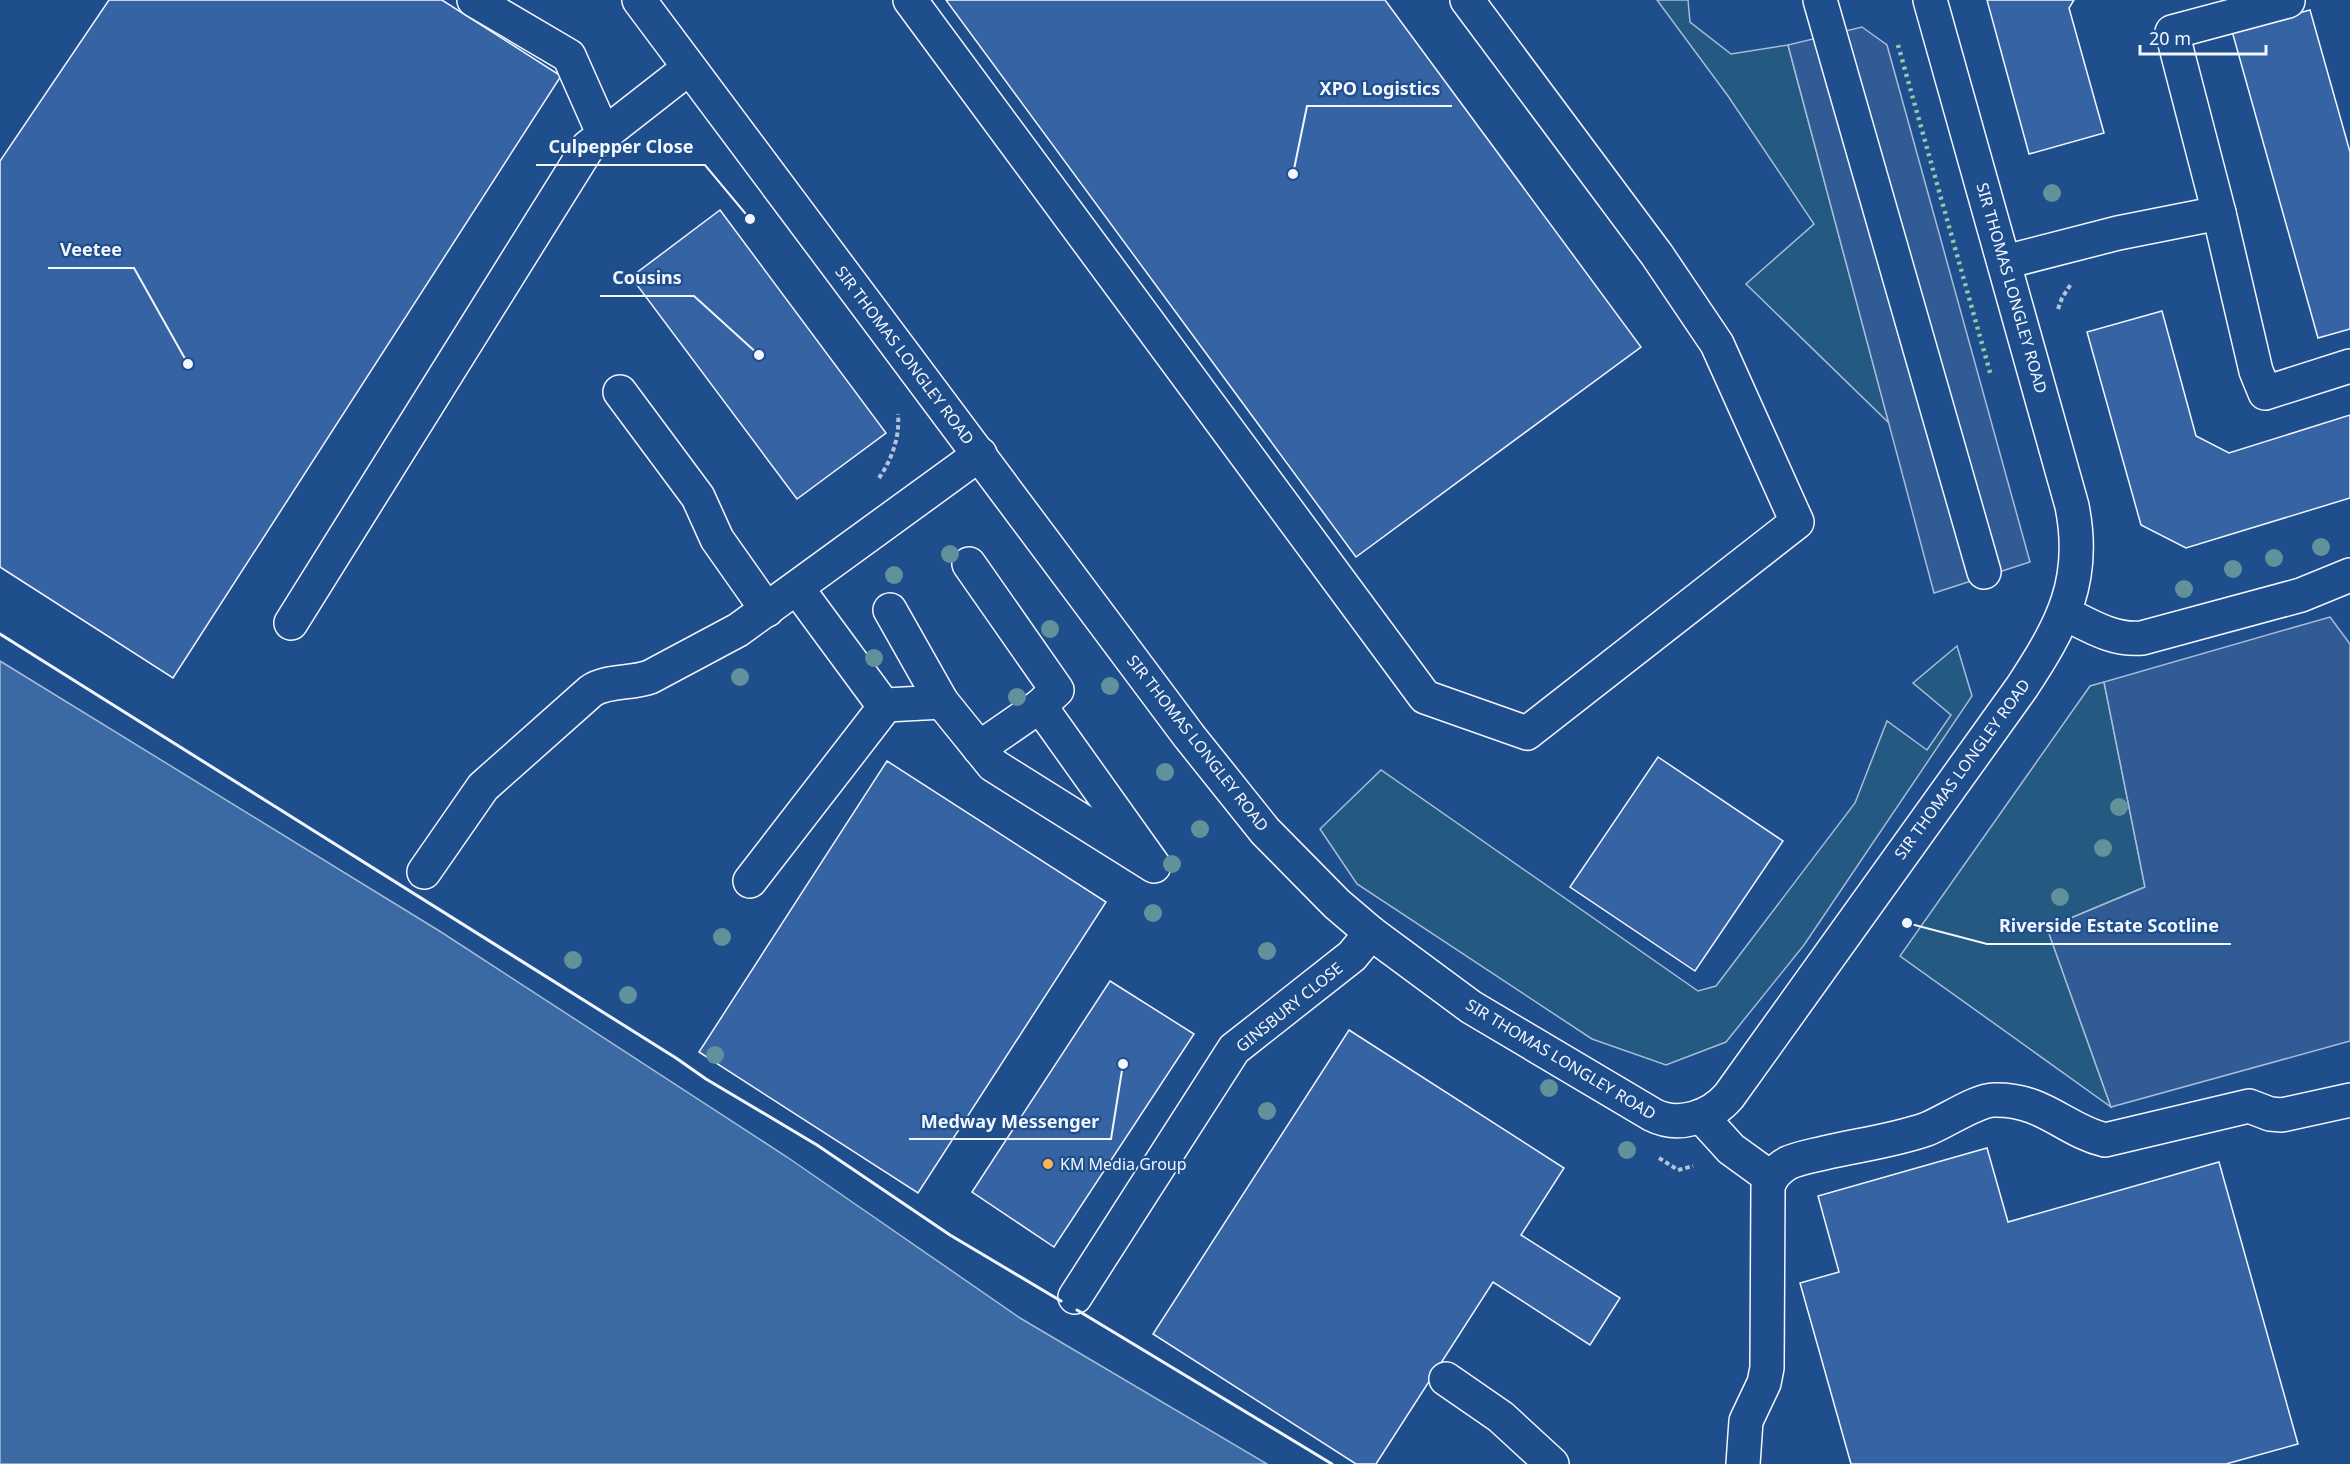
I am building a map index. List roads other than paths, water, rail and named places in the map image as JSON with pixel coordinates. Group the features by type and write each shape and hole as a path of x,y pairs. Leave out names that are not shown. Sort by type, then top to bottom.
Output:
{"street":[{"path":"474,0 569,56 604,135"},
{"name":"SIR THOMAS LONGLEY ROAD","path":"639,0 1233,793 1284,851 1337,904 1371,933 1472,1007 1661,1119 1686,1120 1717,1108 1729,1096 2022,687 2064,613 2076,573 2078,546 2076,524 2005,262 1930,0"},
{"path":"910,0 1425,697 1527,733 1797,522 1717,344 1657,255 1467,0"},
{"path":"1820,0 1984,572"},
{"path":"2288,1 2172,32 2219,213 2256,371 2265,393 2350,366"},
{"path":"291,623 588,147 689,68"},
{"path":"2005,262 2118,233 2219,213"},
{"path":"620,392 698,497 717,539 767,610"},
{"path":"424,872 483,787 591,691 602,686 636,682 650,677 738,630 980,454"},
{"path":"969,564 1057,690 1040,706 979,748"},
{"path":"2064,613 2110,635 2142,638 2301,595 2350,575"},
{"path":"797,588 884,706 942,702"},
{"path":"890,610 942,702 993,765 1154,866 1040,706"},
{"path":"750,881 886,705"},
{"name":"GINSBURY CLOSE","path":"1075,1297 1234,1049 1352,956 1371,933"},
{"path":"1743,1464 1746,1421 1764,1383 1767,1368 1768,1187 1771,1178 1783,1167 1796,1160 1903,1137 1941,1123 1982,1103 1995,1100 2038,1107 2105,1140 2249,1106 2270,1114 2282,1115 2350,1100"},
{"path":"1701,1116 1736,1153 1771,1178"},
{"path":"1446,1379 1501,1417 1552,1464"}],"place":[{"name":"XPO Logistics","path":"1293,174"},
{"name":"Culpepper Close","path":"750,219"},
{"name":"Cousins","path":"759,355"},
{"name":"Veetee","path":"188,364"},
{"name":"Riverside Estate Scotline","path":"1907,923"},
{"name":"Medway Messenger","path":"1123,1064"},
{"name":"KM Media Group","path":"1048,1164"}]}
